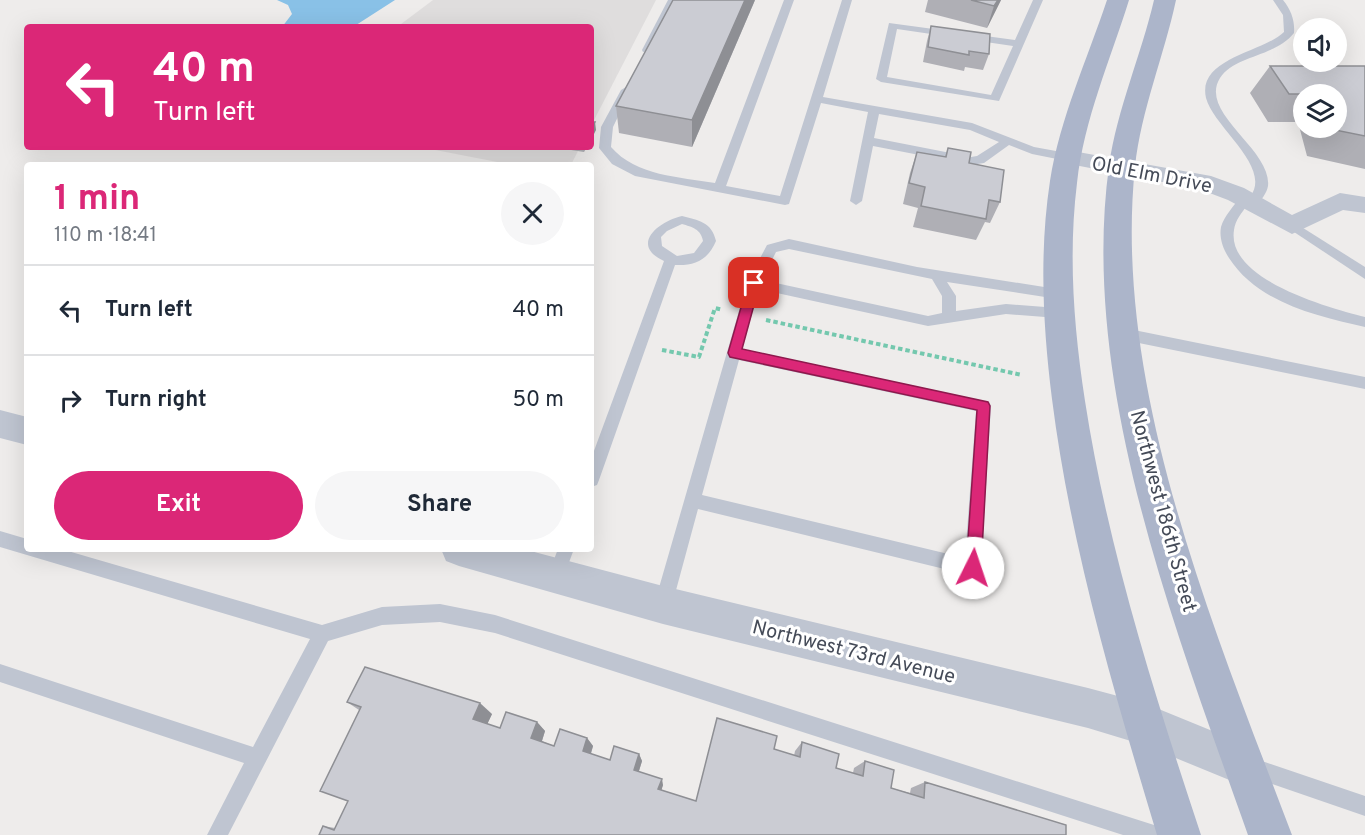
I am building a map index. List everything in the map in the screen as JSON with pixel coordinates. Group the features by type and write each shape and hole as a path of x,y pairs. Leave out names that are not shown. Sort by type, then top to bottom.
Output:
{"main road":[{"path":"1118,0 1087,84 1067,157 1059,228 1058,304 1071,421 1090,520 1116,628 1179,835"},
{"name":"Northwest 186th Street","path":"1165,0 1158,35 1129,129 1122,166 1117,263 1124,334 1139,426 1167,538 1270,835"}],"street":[{"name":"Old Elm Drive","path":"1067,157 1203,182 1249,201 1292,225"},
{"path":"1292,225 1340,201 1365,205"},
{"path":"0,424 24,430"},
{"name":"Northwest 73rd Avenue","path":"483,552 561,562 663,605 1144,724 1244,765"}],"lane":[{"path":"673,0 607,127 605,148 616,161 639,173 785,201 847,0"},
{"path":"719,189 789,0"},
{"path":"1019,44 894,25 881,79 995,99 1019,44 1038,0"},
{"path":"1278,0 1285,7 1290,22 1289,33 1275,45 1226,65 1217,74 1211,88 1211,99 1217,111 1261,176 1262,188 1226,229 1228,242 1234,255 1267,289 1286,299 1365,322"},
{"path":"816,99 965,125 1032,150 1067,157"},
{"path":"856,201 874,108"},
{"path":"868,141 971,161 980,160 1009,140"},
{"path":"1292,225 1365,274"},
{"path":"663,605 754,283 772,248 789,244 917,273 936,274 1058,304"},
{"path":"594,472 671,260"},
{"path":"936,274 949,297 949,319"},
{"path":"754,283 928,321 949,319 982,311 1058,304"},
{"path":"1124,334 1365,383"},
{"path":"693,500 973,568 984,406 734,353"},
{"path":"0,539 24,546"},
{"path":"44,552 322,634 382,616 428,613 440,613 495,624 1154,835"},
{"path":"216,835 322,634"},
{"path":"0,673 257,758"},
{"path":"1244,765 1365,806"}],"path":[{"path":"640,346 699,357 715,308 1022,375"}],"shaded area":[{"path":"433,0 656,0 594,120 594,24 401,24"},
{"path":"435,150 578,150 572,162 497,162"}],"water":[{"path":"277,0 395,0 358,24 284,24 292,14 288,5"}],"building":[{"path":"673,0 745,0 692,120 616,106"},
{"path":"971,0 998,0 994,6"},
{"path":"931,26 990,34 989,54 969,51 969,55 928,47"},
{"path":"1270,66 1293,66 1293,72 1347,72 1347,66 1365,66 1365,136 1347,132 1347,84 1293,84 1293,94 1289,94"},
{"path":"948,148 971,152 969,163 1004,170 1000,202 989,200 986,219 921,206 925,187 909,183 917,152 946,157"},
{"path":"365,667 480,703 473,719 500,728 506,712 537,722 531,738 554,746 560,729 587,738 583,751 610,760 614,746 639,754 634,770 662,779 658,789 696,801 717,718 777,736 774,749 800,757 802,742 839,754 836,768 863,776 865,761 894,770 891,788 924,798 925,782 1066,825 1066,835 319,835 323,826 334,830 348,801 320,791 361,707 347,702"}],"route":[{"path":"754,283 734,353 984,406 973,568"}]}
